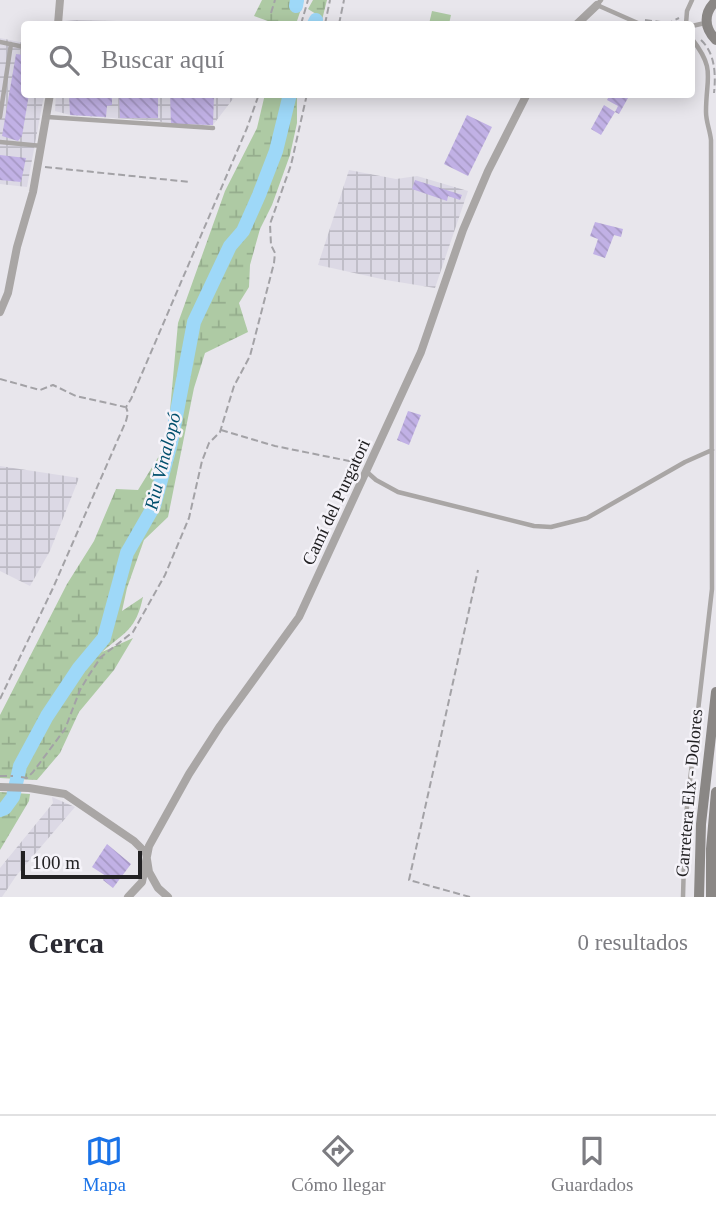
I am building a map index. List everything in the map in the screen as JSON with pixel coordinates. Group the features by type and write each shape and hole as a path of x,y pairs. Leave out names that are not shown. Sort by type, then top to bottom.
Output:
{"main road":[{"path":"716,2 708,10 706,23 716,40"},
{"name":"Carretera Elx - Dolores","path":"699,897 701,824 716,692"},
{"name":"Carretera Elx - Dolores","path":"711,897 711,849 716,792"}],"street":[{"path":"58,21 60,0"},
{"path":"580,21 599,3"},
{"path":"0,312 8,293 17,247 39,167 49,98"},
{"name":"Camí del Purgatori","path":"128,897 142,881 146,853 189,774 219,726 299,617 425,340 483,181 525,98"},
{"path":"0,787 29,788 65,794 134,841 146,853 149,872 158,888 168,897"}],"lane":[{"path":"686,21 692,0"},
{"path":"599,3 640,21"},
{"path":"695,25 706,23"},
{"path":"0,42 21,46"},
{"path":"683,897 685,824 712,589 711,140 706,108 711,76 705,52 695,43"},
{"path":"0,117 11,44"},
{"path":"47,117 214,128"},
{"path":"0,142 43,146"},
{"path":"367,471 376,480 398,492 534,526 551,527 587,518 685,462 712,450"}],"path":[{"path":"271,13 275,0"},
{"path":"302,21 308,0"},
{"path":"326,21 330,0"},
{"path":"340,21 344,0"},
{"path":"676,21 687,11"},
{"path":"125,407 131,399 194,255 258,98"},
{"path":"21,777 27,778 33,772 65,729 80,691 101,657 132,632 145,612 165,575 189,518 202,461 209,443 220,430 234,386 250,356 271,279 275,253 271,245 270,224 291,165 306,98"},
{"path":"39,167 190,182"},
{"path":"0,379 40,390 54,385 76,397 125,407"},
{"path":"0,699 53,588 126,421 128,413 125,407"},
{"path":"220,430 275,446 354,462 367,471"},
{"path":"470,897 409,880 478,570"},
{"path":"0,776 13,776"}],"shaded area":[{"path":"0,38 21,42 21,98 43,98 27,187 0,184"},
{"path":"56,98 234,98 213,125 171,124 70,115 55,111"},
{"path":"349,170 396,179 417,176 468,191 435,288 318,265"},
{"path":"0,466 79,478 50,551 30,586 0,571"},
{"path":"52,797 75,807 0,897 0,868 53,803"}],"green space":[{"path":"262,0 304,0 297,21 268,21 254,16"},
{"path":"313,0 327,0 322,21 312,21 316,14 308,9"},
{"path":"432,11 451,15 450,21 430,21"},
{"path":"264,98 297,98 297,123 290,155 272,205 260,229 250,265 249,287 239,303 248,332 205,353 194,388 168,517 144,540 127,588 122,611 143,597 137,617 128,629 102,652 133,638 114,670 79,712 60,753 37,780 0,778 0,715 67,584 94,541 116,489 138,490 167,443 178,323 225,191 257,128"},
{"path":"0,792 30,794 29,801 0,850"}],"building":[{"path":"16,54 21,55 21,98 28,98 22,136 18,141 2,136"},
{"path":"69,98 112,98 112,105 107,106 106,117 70,115"},
{"path":"119,98 158,98 158,118 120,118"},
{"path":"170,98 214,98 213,125 171,124"},
{"path":"628,98 619,114 615,112 618,106 607,100"},
{"path":"604,105 615,112 601,135 591,129"},
{"path":"467,115 492,127 468,176 444,164"},
{"path":"0,155 26,158 21,182 0,180"},
{"path":"415,180 462,195 460,200 448,196 447,201 412,189"},
{"path":"595,222 623,229 621,237 614,235 605,258 593,254 598,239 590,236"},
{"path":"408,411 421,415 409,445 397,440"},
{"path":"107,844 131,864 113,888 103,880 106,876 92,867"}],"waterway":[{"name":"Riu Vinalopó","path":"296,6 297,0"},
{"name":"Riu Vinalopó","path":"0,810 5,808 13,797 20,766 47,716 79,668 104,638 127,553 154,506 171,443 194,322 230,246 243,231 259,195 276,151 289,98"}]}
